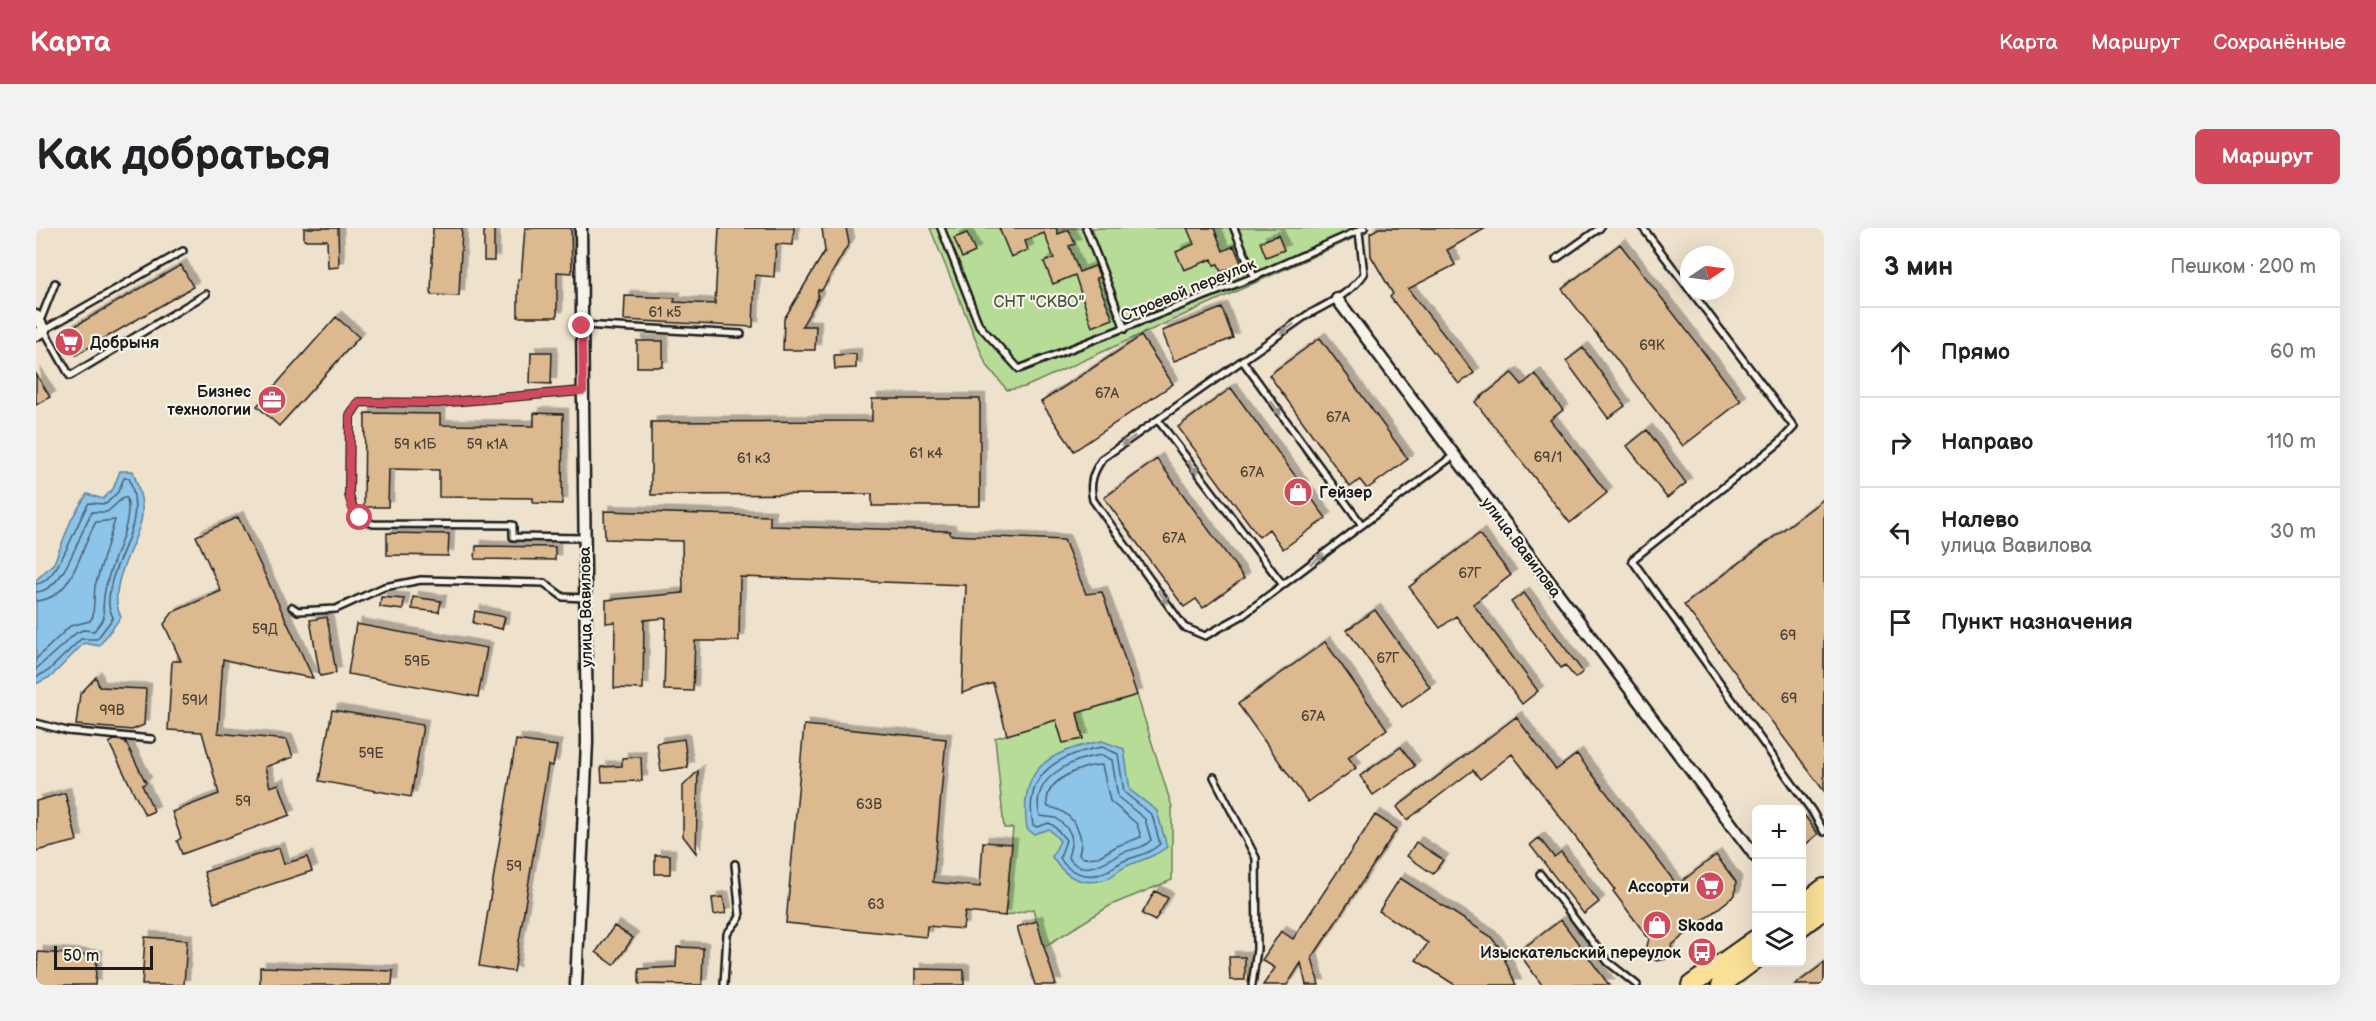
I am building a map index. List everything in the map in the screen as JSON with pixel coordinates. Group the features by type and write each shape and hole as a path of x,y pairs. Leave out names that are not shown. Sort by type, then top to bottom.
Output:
{"main road":[{"path":"1806,902 1824,888"},
{"path":"1806,923 1824,909"},
{"path":"1729,978 1752,945"},
{"path":"1691,985 1729,978 1752,962"}],"street":[{"name":"улица Вавилова","path":"576,985 587,742 581,228"},
{"name":"улица Вавилова","path":"1337,299 1752,852"}],"lane":[{"name":"Строевой переулок","path":"941,228 979,325 1019,369 1254,277 1361,230"},
{"path":"1086,228 1125,328"},
{"path":"1234,228 1254,277"},
{"path":"1556,259 1600,228"},
{"path":"1643,228 1680,277"},
{"path":"1361,230 1364,274 1357,284 1337,299 1307,315 1103,458 1095,469 1090,486 1093,500 1184,627 1205,636 1243,615 1453,456"},
{"path":"39,326 183,251"},
{"path":"39,326 55,283"},
{"path":"39,326 70,375 206,294"},
{"path":"1698,300 1794,427 1779,443 1632,560 1812,811 1824,832"},
{"path":"582,326 741,334"},
{"path":"1242,360 1362,525"},
{"path":"583,391 437,403 359,402 350,416 349,495 352,508 360,518 373,524 513,525 513,537 584,538"},
{"path":"1158,420 1283,585"},
{"path":"292,607 298,611 336,609 384,588 421,580 544,583 563,597 585,598"},
{"path":"36,723 67,731 152,739"},
{"path":"1214,777 1256,858 1257,949 1252,985"},
{"path":"724,985 727,934 740,917 735,864"},
{"path":"1540,874 1608,962 1638,985"}],"green space":[{"name":"СНТ \"СКВО\"","path":"930,228 1368,228 1356,237 1025,387 1007,390 986,364"},
{"path":"1137,695 1172,807 1172,880 1111,905 1044,947 1033,909 1005,916 1013,828 1004,828 995,738 1056,720 1063,743 1083,739 1077,713"}],"water":[{"path":"120,471 133,471 142,508 138,532 119,582 117,606 121,617 99,646 84,643 52,676 36,684 36,580 54,563 72,518 87,494 103,499 113,489"},
{"path":"1102,741 1124,749 1130,790 1157,811 1167,847 1153,856 1126,866 1107,879 1088,882 1074,878 1057,864 1052,857 1060,841 1049,829 1034,834 1027,829 1025,808 1027,791 1041,766 1066,751"}],"building":[{"path":"304,228 338,228 339,267 328,268 327,240 304,240"},
{"path":"433,228 462,228 459,296 431,295"},
{"path":"484,228 494,228 494,261 484,261"},
{"path":"525,228 571,228 572,273 557,272 557,317 518,317 518,279 521,279"},
{"path":"719,228 794,228 793,245 776,244 774,277 755,275 753,327 624,320 625,296 675,298 674,302 715,304"},
{"path":"822,228 846,228 849,243 822,290 818,290 818,298 802,326 816,326 815,350 783,350 784,319 825,251"},
{"path":"999,228 1056,228 1058,234 1069,230 1075,244 1069,246 1079,272 1095,266 1100,277 1096,278 1113,319 1092,327 1075,275 1053,284 1044,262 1054,258 1044,233 1025,241 1028,250 1011,257"},
{"path":"1187,228 1214,228 1223,251 1234,246 1241,263 1221,272 1218,264 1214,265 1212,259 1184,270 1176,252 1194,244"},
{"path":"1379,228 1486,228 1447,250 1455,265 1408,289 1474,373 1459,384 1390,297 1393,294 1371,256 1370,233"},
{"path":"967,233 975,252 962,258 954,238"},
{"path":"1278,235 1284,250 1266,257 1260,242"},
{"path":"1620,244 1741,401 1683,446 1562,289"},
{"path":"181,265 193,287 76,355 63,333"},
{"path":"1222,308 1233,338 1174,361 1162,331"},
{"path":"336,317 359,337 279,426 257,406"},
{"path":"1141,336 1173,384 1074,451 1041,402"},
{"path":"1320,338 1408,459 1367,489 1360,480 1350,487 1269,375"},
{"path":"637,341 663,341 663,367 637,367"},
{"path":"1583,348 1625,406 1608,418 1566,361"},
{"path":"531,352 552,352 551,384 530,383"},
{"path":"856,354 856,368 835,369 834,355"},
{"path":"1512,373 1522,385 1535,374 1563,410 1550,420 1607,493 1570,523 1475,402"},
{"path":"36,374 50,397 36,405"},
{"path":"1231,388 1326,518 1283,549 1269,529 1259,537 1178,427"},
{"path":"872,399 980,399 980,506 872,506 872,494 651,495 651,422 872,421"},
{"path":"365,413 440,414 440,425 534,426 534,413 563,414 562,504 533,503 533,498 439,497 439,470 389,469 388,507 364,507"},
{"path":"1647,430 1686,483 1667,498 1627,446"},
{"path":"1157,459 1244,578 1203,608 1196,599 1184,607 1104,498"},
{"path":"1824,499 1824,791 1684,605"},
{"path":"604,511 770,516 770,526 950,531 950,535 1064,540 1086,594 1102,592 1137,695 1077,713 1083,739 1063,743 1056,720 1007,735 993,683 962,693 966,585 740,577 739,641 695,641 693,691 664,690 666,618 644,620 643,689 614,688 615,622 606,623 606,600 683,593 682,541 605,539"},
{"path":"238,517 313,678 223,659 218,733 287,740 293,757 265,767 270,787 279,784 290,815 182,854 177,841 181,838 172,812 219,794 202,732 168,730 172,661 181,661 164,624 173,612 221,591 196,536"},
{"path":"387,533 449,534 448,556 387,555"},
{"path":"1479,534 1511,575 1473,604 1538,691 1522,704 1456,616 1440,628 1409,587"},
{"path":"476,546 555,547 555,560 475,559"},
{"path":"1524,593 1583,672 1575,678 1565,665 1561,668 1511,602"},
{"path":"381,597 404,599 403,610 380,607"},
{"path":"413,597 441,601 439,612 412,609"},
{"path":"1375,610 1430,687 1402,707 1347,630"},
{"path":"475,611 505,617 502,629 473,623"},
{"path":"327,617 336,673 320,676 310,620"},
{"path":"356,624 487,648 478,697 348,674"},
{"path":"1325,642 1387,729 1348,757 1356,768 1308,802 1238,704"},
{"path":"96,677 99,687 146,689 144,725 132,730 76,725 80,694"},
{"path":"332,710 423,725 411,797 319,781"},
{"path":"1516,717 1556,770 1577,754 1677,885 1716,855 1736,882 1735,895 1672,945 1666,959 1657,961 1649,957 1646,949 1649,939 1613,891 1615,889 1512,754 1480,779 1473,770 1407,820 1397,807"},
{"path":"804,725 946,739 933,882 980,887 983,842 1012,844 1005,916 965,912 963,929 927,926 926,937 786,923"},
{"path":"684,739 688,767 661,771 657,743"},
{"path":"114,740 125,741 146,783 142,785 154,811 145,815 109,743"},
{"path":"516,740 557,746 553,766 548,765 514,972 479,966"},
{"path":"1401,747 1415,766 1373,795 1360,776"},
{"path":"641,757 642,781 602,782 601,767 622,766 622,758"},
{"path":"698,771 696,853 683,836 683,786"},
{"path":"65,793 77,841 36,851 36,801"},
{"path":"1375,815 1397,829 1312,958 1319,985 1306,985 1301,963 1287,985 1263,985 1275,968 1262,960 1281,931 1293,939"},
{"path":"1806,818 1818,834 1806,844"},
{"path":"1539,838 1554,857 1561,852 1599,902 1584,914 1530,845"},
{"path":"1416,842 1443,860 1433,874 1407,856"},
{"path":"279,848 284,864 307,857 312,871 214,903 204,872"},
{"path":"655,855 670,855 670,874 655,874"},
{"path":"1400,878 1490,936 1499,947 1516,985 1455,985 1416,960 1428,943 1379,911"},
{"path":"1155,891 1168,898 1155,921 1142,914"},
{"path":"723,897 726,913 714,915 712,898"},
{"path":"1561,920 1609,985 1542,985 1518,952"},
{"path":"1037,921 1056,985 1035,985 1017,927"},
{"path":"614,926 633,938 614,965 596,952"},
{"path":"145,937 187,940 184,985 142,985"},
{"path":"677,947 703,948 702,985 639,984 639,969 676,967"},
{"path":"38,952 97,956 95,985 36,985"},
{"path":"1229,957 1245,957 1245,980 1230,980"},
{"path":"1824,963 1824,985 1795,985"},
{"path":"260,967 393,971 392,985 260,985"},
{"path":"915,969 964,970 964,985 915,985"}],"place":[{"name":"Добрыня","path":"69,342"},
{"name":"Бизнес технологии","path":"272,400"},
{"name":"Гейзер","path":"1298,492"},
{"name":"Ассорти","path":"1710,886"},
{"name":"Skoda","path":"1657,925"},
{"name":"Изыскательский переулок","path":"1702,952"}],"route":[{"path":"360,518 352,508 349,495 352,408 359,402 365,401 437,403 511,395 583,391 582,326"}]}
